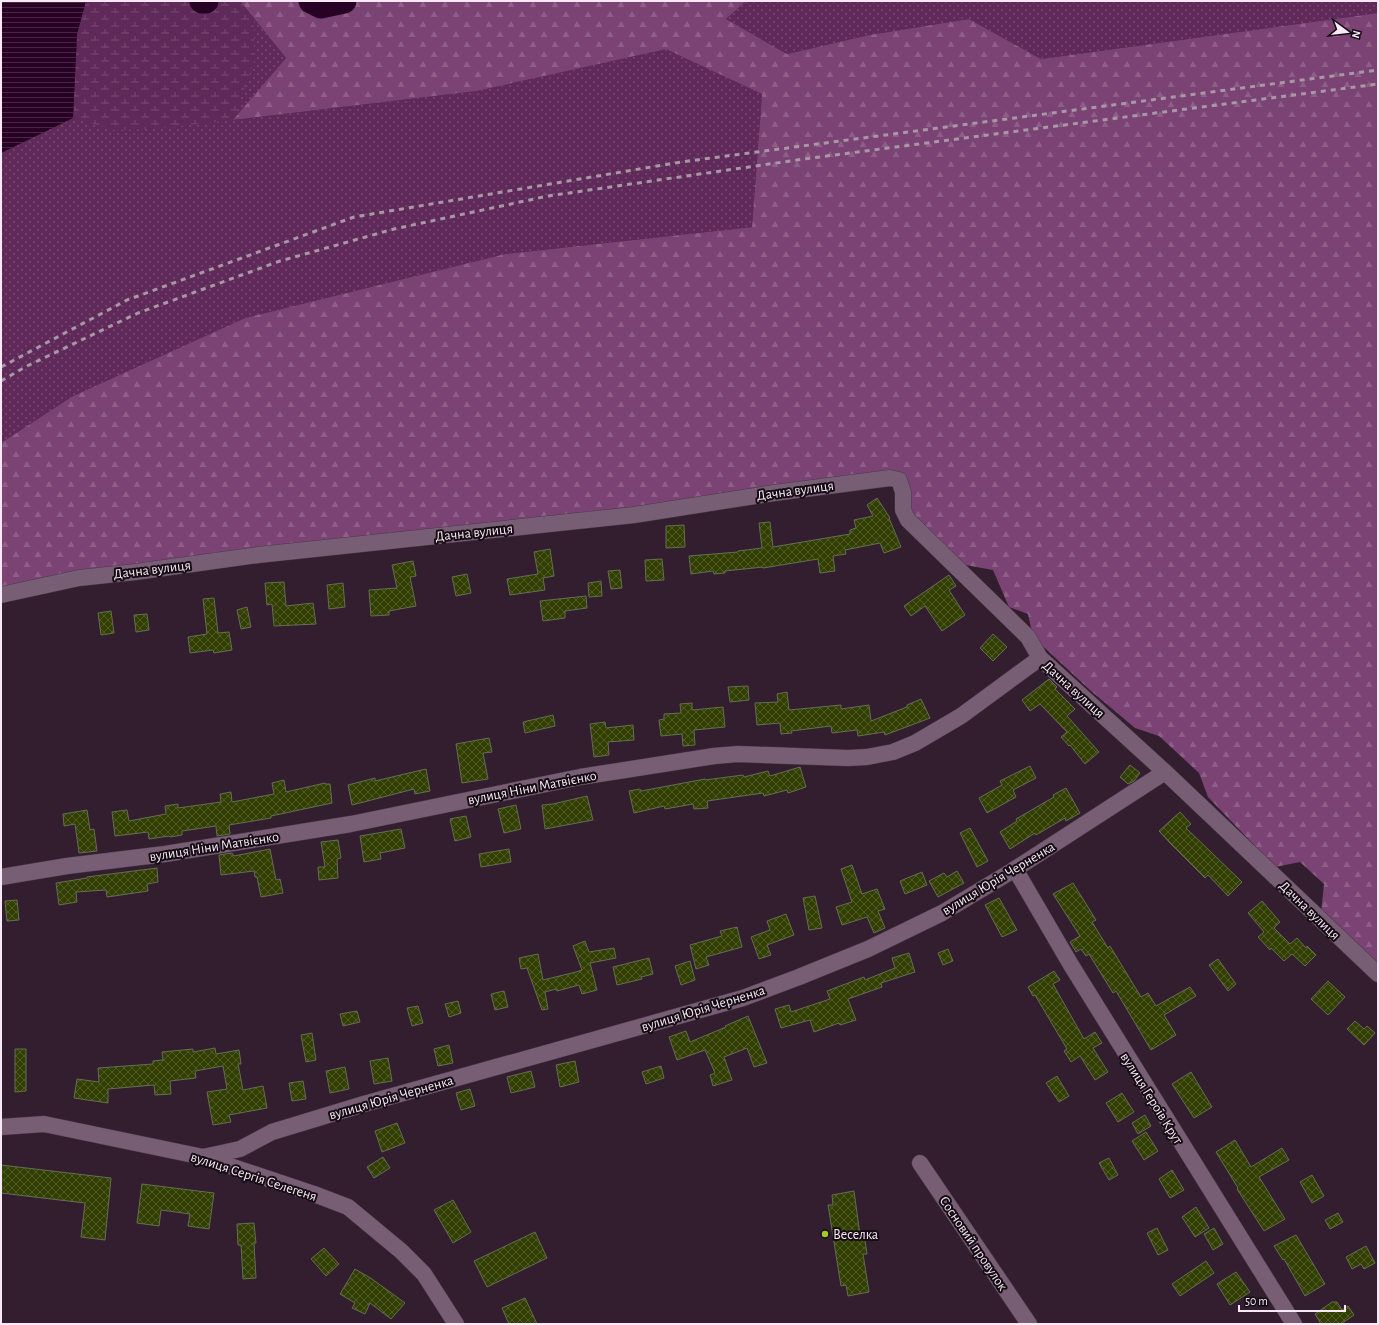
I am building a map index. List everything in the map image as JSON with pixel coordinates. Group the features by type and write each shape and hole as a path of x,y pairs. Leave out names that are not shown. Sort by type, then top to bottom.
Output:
{"street":[{"name":"Дачна вулиця","path":"1,595 79,578 266,554 634,515 774,492 890,478 899,480 903,492 903,510 908,520 1028,637 1040,658 1166,772 1378,974"},
{"name":"вулиця Ніни Матвієнко","path":"1,877 67,866 165,854 351,824 580,777 714,756 738,754 848,758 866,757 893,752 915,743 961,716 1040,658"},
{"name":"вулиця Юрія Черненка","path":"203,1158 240,1149 272,1132 364,1104 743,998 799,977 868,949 942,913 1015,869 1166,772"},
{"name":"вулиця Героїв Крут","path":"1015,869 1070,965 1294,1324"},
{"name":"вулиця Сергія Селегеня","path":"1,1127 44,1124 203,1158 314,1194 348,1207 401,1251 424,1274 456,1324"},
{"name":"Сосновий провулок","path":"920,1162 1029,1324"}],"green space":[{"path":"86,1 240,1 286,58 234,120 477,91 666,48 762,94 752,227 505,254 245,318 73,396 1,443 1,153 73,118"},
{"path":"86,1 240,1 254,19 254,62 233,120 154,129 114,130 73,118 77,34"},
{"path":"240,1 746,1 726,19 787,54 869,35 969,19 1041,59 1378,13 1378,965 1321,913 1324,884 1300,862 1275,867 1208,797 1199,773 1159,736 1135,728 1091,691 1033,637 1028,614 1009,607 993,570 960,564 909,512 896,472 1,591 1,443 73,396 245,318 505,254 752,227 762,94 666,49 477,91 233,120 286,58"},
{"path":"746,1 1378,1 1378,13 1041,59 969,19 869,35 787,54 726,19"}],"shaded area":[{"path":"1,1 86,1 77,34 73,118 1,153"}],"building":[{"path":"877,498 890,518 901,547 884,553 880,543 845,550 846,554 833,556 835,571 820,573 818,559 763,568 725,571 725,573 714,574 713,571 691,574 689,556 738,552 762,548 759,523 770,522 773,547 850,534 850,530 856,528 854,520 873,516 867,505"},
{"path":"684,525 685,547 666,548 666,526"},
{"path":"550,549 554,576 543,578 545,590 510,595 507,579 538,574 534,552"},
{"path":"662,559 664,580 646,581 645,560"},
{"path":"413,561 416,576 410,577 416,606 389,611 389,615 371,616 369,590 397,588 392,565"},
{"path":"620,570 622,588 611,589 608,571"},
{"path":"467,574 471,593 456,596 452,577"},
{"path":"949,575 956,586 949,590 965,615 942,631 925,606 911,616 904,606"},
{"path":"601,581 602,596 589,597 588,583"},
{"path":"284,582 286,606 313,603 316,624 274,626 272,604 267,605 265,583"},
{"path":"343,583 345,607 329,609 327,585"},
{"path":"586,596 587,608 565,611 565,618 543,621 540,601"},
{"path":"214,598 218,633 229,632 232,650 214,653 213,650 190,653 188,637 207,634 203,599"},
{"path":"247,607 251,627 241,629 237,610"},
{"path":"111,611 114,633 101,635 98,613"},
{"path":"147,614 149,630 136,632 134,615"},
{"path":"993,634 1007,647 993,661 980,648"},
{"path":"1049,679 1057,687 1055,689 1075,709 1067,716 1099,752 1085,764 1070,745 1069,746 1061,737 1067,732 1040,704 1030,711 1022,700"},
{"path":"748,686 749,700 730,702 728,687"},
{"path":"787,692 789,710 841,705 841,709 869,705 871,721 907,707 907,705 921,699 930,718 885,735 884,732 858,736 857,730 832,733 831,726 791,731 792,733 781,734 780,723 757,725 755,703 778,702 777,694"},
{"path":"692,703 692,710 723,707 725,727 694,730 695,745 683,746 682,734 661,736 659,720 664,719 664,714 681,713 680,704"},
{"path":"553,715 555,726 525,733 523,722"},
{"path":"605,722 606,728 633,725 634,740 608,742 609,755 594,757 590,724"},
{"path":"489,738 492,752 483,753 488,779 462,783 456,744"},
{"path":"1130,765 1140,773 1134,781 1128,784 1120,777"},
{"path":"1030,766 1036,778 1013,790 1016,797 987,813 979,798 1002,785 1000,781"},
{"path":"800,767 806,787 788,793 787,790 764,796 763,793 707,801 708,808 694,809 693,804 665,809 664,806 634,813 629,791 640,789 641,791 705,779 743,775 744,777 768,771 770,776"},
{"path":"426,769 430,791 415,794 414,789 352,805 348,785 375,778 375,781"},
{"path":"284,780 286,792 325,783 330,784 332,803 271,816 271,818 229,825 230,834 217,836 216,826 182,831 182,835 170,837 149,839 148,832 115,836 112,812 127,810 129,821 166,814 165,806 178,804 178,808 221,802 220,794 231,792 232,802 274,794 272,783"},
{"path":"1066,788 1080,813 1066,821 1065,818 1036,835 1035,833 1010,849 1000,832 1017,821 1016,819 1054,797 1053,795"},
{"path":"587,796 593,820 545,829 542,805"},
{"path":"516,805 521,829 504,833 498,809"},
{"path":"87,810 90,830 94,829 97,851 79,853 75,824 64,826 63,814"},
{"path":"1180,812 1191,824 1186,828 1242,882 1228,896 1208,875 1205,878 1159,831"},
{"path":"466,816 471,837 455,841 450,819"},
{"path":"970,828 988,861 977,867 960,833"},
{"path":"401,829 405,848 380,853 381,859 364,862 360,836"},
{"path":"338,840 341,858 337,859 338,878 319,880 318,867 325,867 321,842"},
{"path":"270,849 276,880 280,879 283,893 261,897 257,877 255,877 254,871 221,875 219,855 232,853 234,856"},
{"path":"509,849 511,862 481,867 479,854"},
{"path":"852,865 862,894 877,889 885,909 878,911 885,928 874,933 867,917 842,925 836,907 852,902 841,869"},
{"path":"157,868 158,882 147,884 148,891 107,897 106,890 76,892 77,902 59,905 56,883 87,877"},
{"path":"957,871 964,883 938,897 929,881 944,873 947,877"},
{"path":"922,872 927,885 905,894 900,881"},
{"path":"1073,883 1096,920 1092,922 1108,948 1110,946 1141,997 1148,993 1156,1006 1190,987 1196,996 1164,1015 1176,1035 1151,1050 1116,991 1113,993 1089,954 1086,956 1081,949 1076,952 1070,942 1080,936 1053,894"},
{"path":"815,896 822,928 809,930 803,898"},
{"path":"999,898 1017,930 1002,937 985,905"},
{"path":"17,900 19,920 7,921 5,901"},
{"path":"1262,901 1280,922 1274,928 1290,944 1297,938 1306,948 1307,946 1316,955 1305,966 1292,954 1284,961 1271,948 1270,950 1258,937 1264,932 1248,913"},
{"path":"786,914 794,935 767,945 771,955 759,959 751,937 770,930 767,921"},
{"path":"737,927 742,947 706,957 709,965 696,969 690,945 722,936 720,931"},
{"path":"585,941 589,952 614,948 616,958 590,963 597,990 582,994 579,985 557,991 556,989 545,992 548,1009 542,1010 527,968 521,969 519,958 538,954 543,980 576,972 582,970 573,946"},
{"path":"948,949 953,961 943,965 938,953"},
{"path":"909,953 915,972 881,983 882,987 848,999 856,1020 840,1025 839,1023 814,1032 810,1020 781,1028 775,1009 789,1005 791,1012 830,999 827,991 864,977 865,980 895,968 892,958"},
{"path":"649,958 653,974 641,977 642,979 617,985 613,967"},
{"path":"1218,959 1236,984 1228,991 1209,965"},
{"path":"690,961 695,980 681,985 675,966"},
{"path":"1054,971 1060,980 1053,984 1084,1039 1095,1032 1102,1043 1093,1048 1108,1072 1095,1080 1080,1056 1071,1062 1064,1051 1067,1049 1035,995 1033,996 1028,987"},
{"path":"1328,981 1345,997 1328,1015 1311,999"},
{"path":"504,991 508,1007 495,1010 491,994"},
{"path":"458,1001 461,1013 449,1017 445,1004"},
{"path":"418,1006 423,1023 412,1026 407,1008"},
{"path":"357,1011 360,1022 343,1026 340,1014"},
{"path":"748,1016 767,1063 754,1067 747,1048 724,1057 732,1080 713,1086 710,1075 715,1073 705,1050 677,1060 669,1037 686,1031 690,1042"},
{"path":"1355,1021 1364,1029 1367,1026 1375,1033 1364,1045 1347,1029"},
{"path":"312,1033 316,1060 306,1062 301,1035"},
{"path":"449,1045 453,1063 438,1066 434,1049"},
{"path":"215,1048 216,1054 239,1050 241,1064 238,1064 243,1090 263,1086 267,1108 229,1115 231,1122 213,1125 207,1092 227,1089 223,1066 195,1071 196,1078 170,1081 171,1094 155,1095 154,1085 108,1089 108,1103 74,1098 77,1079 99,1082 98,1068 153,1064 153,1061 163,1060 162,1052 193,1049 193,1052"},
{"path":"15,1049 26,1049 26,1091 15,1092"},
{"path":"388,1058 392,1081 374,1084 370,1061"},
{"path":"575,1061 579,1082 560,1087 556,1065"},
{"path":"661,1066 664,1078 646,1084 642,1072"},
{"path":"345,1067 349,1089 330,1093 326,1071"},
{"path":"531,1071 535,1087 511,1093 507,1077"},
{"path":"1191,1072 1212,1107 1194,1118 1172,1084"},
{"path":"1057,1076 1069,1096 1059,1102 1046,1083"},
{"path":"303,1081 306,1099 292,1101 289,1083"},
{"path":"470,1089 475,1106 461,1110 456,1093"},
{"path":"1122,1093 1134,1112 1118,1122 1106,1103"},
{"path":"1145,1115 1151,1126 1138,1134 1132,1123"},
{"path":"397,1123 405,1143 382,1152 375,1131"},
{"path":"1146,1132 1158,1151 1144,1160 1132,1141"},
{"path":"1235,1140 1251,1167 1282,1148 1289,1160 1259,1177 1285,1219 1264,1231 1237,1189 1238,1188 1216,1152"},
{"path":"383,1157 390,1168 374,1178 367,1167"},
{"path":"1109,1158 1118,1175 1109,1180 1099,1163"},
{"path":"1,1165 111,1178 105,1240 81,1237 85,1203 1,1193"},
{"path":"1172,1170 1184,1190 1170,1198 1159,1179"},
{"path":"1312,1175 1324,1196 1312,1203 1300,1182"},
{"path":"142,1184 214,1193 209,1229 188,1226 190,1214 161,1210 159,1226 137,1223"},
{"path":"854,1191 860,1235 864,1234 867,1254 863,1254 869,1292 848,1296 846,1285 841,1286 828,1205 833,1205 832,1195"},
{"path":"453,1200 471,1232 453,1243 434,1210"},
{"path":"1196,1207 1209,1228 1195,1237 1182,1217"},
{"path":"1338,1213 1343,1222 1330,1229 1325,1220"},
{"path":"254,1223 256,1243 254,1243 256,1278 243,1279 241,1245 238,1245 237,1224"},
{"path":"1157,1228 1168,1250 1158,1255 1147,1233"},
{"path":"1214,1228 1223,1244 1213,1250 1204,1234"},
{"path":"535,1232 547,1258 487,1287 474,1261"},
{"path":"1296,1235 1325,1284 1305,1296 1284,1259 1283,1260 1274,1246"},
{"path":"1366,1246 1375,1263 1364,1269 1361,1264 1352,1269 1346,1257"},
{"path":"324,1248 339,1264 326,1276 311,1259"},
{"path":"1206,1261 1214,1273 1180,1296 1172,1284"},
{"path":"355,1269 372,1279 405,1303 391,1319 370,1303 365,1314 352,1308 355,1303 340,1294"},
{"path":"1236,1272 1250,1292 1230,1305 1217,1284"},
{"path":"525,1298 537,1324 509,1324 502,1308"},
{"path":"1332,1302 1337,1302 1342,1310 1348,1306 1354,1315 1341,1324 1321,1324 1315,1314"}],"waterway":[{"path":"311,1 321,6 344,1"}],"railway":[{"path":"1,367 127,300 354,217 681,162 1378,70"},
{"path":"1,381 27,366 138,313 280,261 394,229 548,196 804,159 1378,84"}],"place":[{"name":"Веселка","path":"825,1234"}]}
